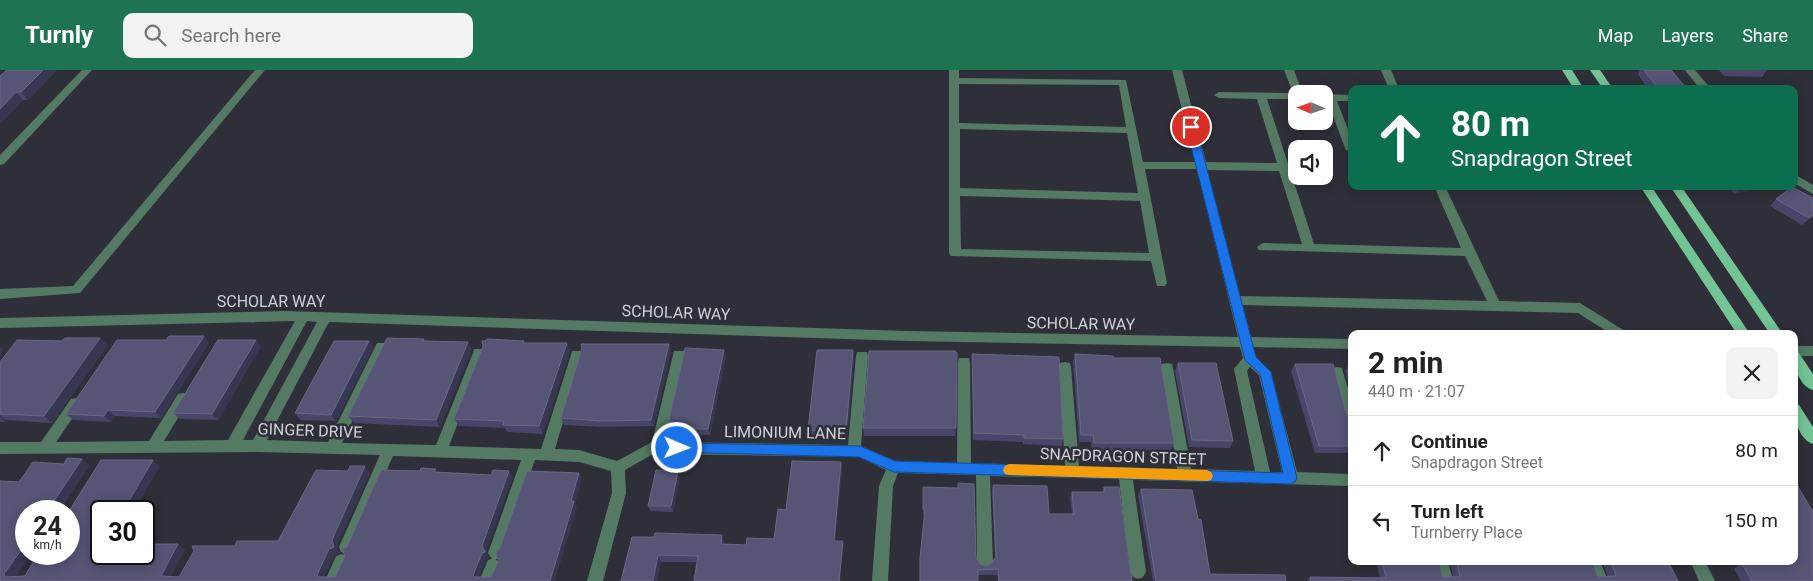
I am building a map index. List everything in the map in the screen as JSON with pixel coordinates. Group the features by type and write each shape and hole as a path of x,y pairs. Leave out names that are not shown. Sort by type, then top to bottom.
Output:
{"main road":[{"path":"1567,70 1576,85"},
{"path":"1595,70 1605,85"},
{"path":"1648,190 1741,330"},
{"path":"1678,190 1775,330"},
{"path":"1798,363 1813,385"},
{"path":"1798,414 1813,438"}],"street":[{"path":"0,161 87,70"},
{"path":"0,294 76,290 260,70"},
{"path":"1038,70 1040,82"},
{"path":"1177,70 1250,360 1265,372 1291,478"},
{"path":"1289,70 1294,85"},
{"path":"1386,70 1392,85"},
{"path":"1690,70 1703,85"},
{"path":"1156,257 954,253 954,76 1040,82 1123,82 1161,283"},
{"path":"1219,95 1288,95"},
{"path":"1261,95 1309,248"},
{"path":"1333,97 1348,98"},
{"path":"1333,110 1348,144"},
{"path":"954,126 1132,130"},
{"path":"1138,164 1283,166"},
{"path":"1798,181 1813,190"},
{"path":"1441,190 1494,306"},
{"path":"954,192 1144,197"},
{"path":"1264,246 1469,252"},
{"path":"1236,300 1580,308 1615,330"},
{"path":"232,447 303,317"},
{"path":"257,446 326,317"},
{"name":"SCHOLAR WAY","path":"0,323 326,317 907,336 1348,344"},
{"path":"332,448 382,347"},
{"path":"1798,351 1813,351"},
{"path":"440,452 479,353"},
{"path":"546,455 577,355"},
{"path":"657,448 679,355"},
{"path":"854,451 862,356"},
{"path":"1250,360 1240,369 1264,478"},
{"path":"964,362 964,468"},
{"path":"1065,367 1072,472"},
{"path":"1167,368 1185,475"},
{"path":"1337,372 1348,410"},
{"path":"152,447 192,383"},
{"path":"44,448 83,393"},
{"name":"GINGER DRIVE","path":"0,448 257,446 530,454 579,456 618,467"},
{"path":"100,464 111,448"},
{"name":"LIMONIUM LANE","path":"618,467 651,448 860,451 894,467"},
{"path":"333,581 389,450"},
{"path":"487,581 530,454"},
{"path":"595,581 619,493 618,467"},
{"path":"880,581 886,486 894,467"},
{"name":"SNAPDRAGON STREET","path":"894,467 1348,480"},
{"path":"983,469 985,563"},
{"path":"1125,473 1138,572"},
{"path":"1441,565 1446,578"},
{"path":"1594,565 1600,581"},
{"path":"1699,565 1707,581"}],"building":[{"path":"7,70 43,70 21,92 16,92 0,109 0,76"},
{"path":"1644,70 1671,70 1684,85 1655,85"},
{"path":"1788,190 1798,190 1813,198 1813,215 1809,218 1776,199"},
{"path":"169,336 204,336 155,412 108,410 104,416 66,414 117,340 166,340"},
{"path":"65,338 100,338 44,416 0,414 0,362 17,340 62,341"},
{"path":"387,338 468,342 436,420 348,416"},
{"path":"487,339 524,341 523,343 567,343 539,426 503,425 504,421 454,419 483,346 482,341"},
{"path":"218,340 256,340 212,414 173,413"},
{"path":"334,341 369,341 331,415 295,413"},
{"path":"581,344 669,344 651,420 601,421 561,418 582,348"},
{"path":"685,348 724,350 708,429 669,428 669,420"},
{"path":"817,350 853,350 846,432 808,430"},
{"path":"869,351 955,351 957,353 956,428 863,428"},
{"path":"972,354 1059,357 1063,439 1024,438 1024,435 974,433"},
{"path":"1075,354 1113,356 1114,358 1160,358 1174,443 1094,443 1093,435 1081,435"},
{"path":"1178,363 1216,363 1233,441 1192,440"},
{"path":"1295,364 1333,364 1348,416 1348,446 1319,446"},
{"path":"67,458 82,459 55,500 15,500 15,559 4,574 5,577 25,576 32,565 80,565 80,500 76,500 101,460 153,460 129,500 90,500 90,565 155,565 155,544 178,544 161,576 179,577 194,551 192,546 235,546 237,541 278,541 316,470 348,471 350,466 365,466 332,540 334,547 329,549 317,575 319,577 335,577 345,556 342,549 347,547 381,470 420,471 421,468 436,469 434,472 491,475 493,470 509,471 482,546 485,552 482,553 473,575 475,577 491,577 499,560 495,554 500,548 527,471 579,473 571,501 574,501 550,581 0,581 0,481 19,482 33,462 64,464"},
{"path":"792,461 841,462 834,541 843,541 839,581 694,581 698,556 658,555 653,581 621,581 632,537 654,537 655,533 722,535 721,544 746,545 747,538 774,539 778,509 786,510"},
{"path":"656,470 678,471 671,506 648,506"},
{"path":"958,483 974,484 976,557 980,564 986,566 992,563 996,557 993,485 1047,486 1049,514 1074,514 1072,492 1104,492 1104,487 1119,487 1132,581 999,581 998,569 978,570 978,581 920,581 920,558 925,509 923,509 923,487 958,488"},
{"path":"1798,487 1813,512 1813,581 1752,581 1743,565 1798,565"},
{"path":"1141,489 1192,490 1198,519 1201,520 1210,574 1285,575 1286,581 1156,581"},
{"path":"1383,565 1440,565 1443,577 1460,577 1457,565 1594,565 1598,577 1616,576 1612,565 1670,565 1678,581 1311,581 1310,577 1386,578"}],"slow traffic":[{"path":"1009,470 1207,476"}],"route":[{"path":"677,448 860,451 894,467 1291,478 1265,372 1250,360 1191,127"}]}
